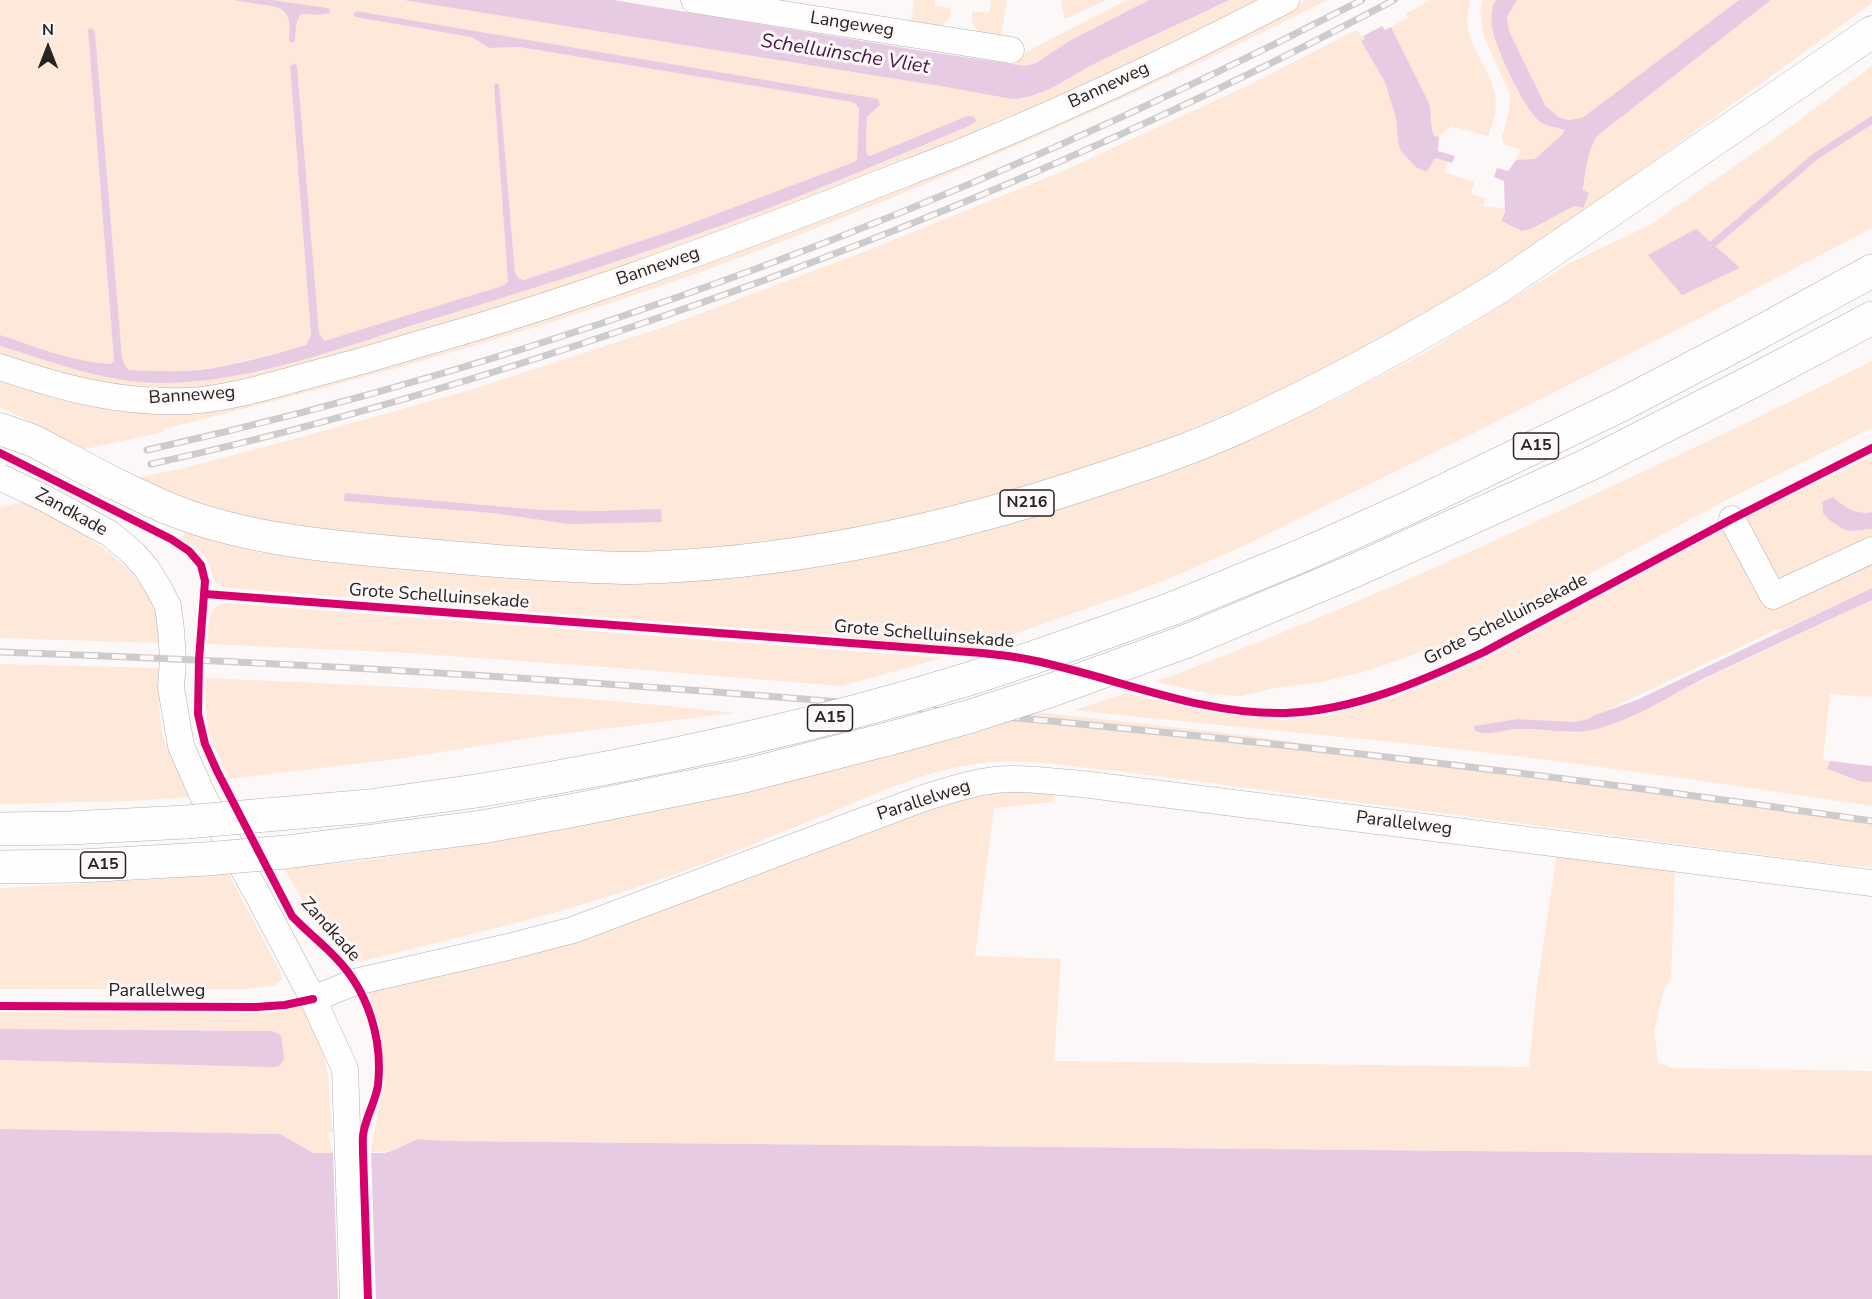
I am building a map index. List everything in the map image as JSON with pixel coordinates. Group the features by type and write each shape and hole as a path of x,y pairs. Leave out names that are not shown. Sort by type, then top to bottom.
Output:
{"highway":[{"name":"A15","path":"0,829 186,822 369,806 476,791 639,762 734,742 823,720 972,678 1174,608 1303,555 1408,508 1623,404 1753,336 1867,270"},
{"name":"A15","path":"0,867 80,866 206,859 286,852 482,827 669,793 744,776 968,717 1050,691 1187,641 1356,570 1588,465 1872,318"}],"main road":[{"name":"N216","path":"0,429 34,441 113,483 173,511 246,531 290,540 365,549 515,563 630,568 754,559 841,547 922,530 1004,510 1164,458 1232,430 1354,372 1498,288 1872,30"}],"street":[{"name":"Langeweg","path":"694,0 1011,50"},
{"name":"Banneweg","path":"0,367 53,385 98,395 144,401 187,401 243,393 345,366 512,317 718,246 963,151 1094,94 1286,0"},
{"name":"Zandkade","path":"0,477 109,533 147,569 168,606 173,659 171,687 181,746 203,796 313,999 345,1069 352,1299"},
{"path":"1732,519 1773,596 1872,550"},
{"name":"Parallelweg","path":"313,999 355,982 573,930 921,799 991,780 1106,787 1872,883"}],"shaded area":[{"path":"0,0 232,0 277,7 282,10 288,17 289,41 293,43 296,20 299,17 312,12 330,13 330,9 272,0 403,0 1021,99 1037,95 1096,63 1229,0 1266,0 1066,96 1002,119 960,145 512,307 221,389 120,389 0,358 0,346 81,371 143,382 196,381 261,370 328,353 729,223 847,177 971,125 975,121 967,116 870,156 867,155 866,145 867,117 880,105 356,11 471,37 490,48 519,47 852,102 859,109 857,159 679,228 524,280 519,279 515,273 498,83 494,86 508,282 503,286 324,341 319,333 297,66 292,64 290,66 311,335 306,345 242,362 203,369 129,370 125,367 122,357 95,32 90,28 88,30 114,362 111,364 97,363 69,357 0,335"},
{"path":"914,0 935,0 935,6 951,8 950,16 941,28 910,29"},
{"path":"991,0 1007,0 1000,42 979,32 973,24 972,11 989,13"},
{"path":"1063,0 1107,0 1065,19 1061,3"},
{"path":"1127,0 1149,0 1069,41 1036,63 1026,66 1016,65 1026,52"},
{"path":"1305,0 1327,0 1122,98 914,189 698,273 548,323 395,368 164,429 164,432 81,450 0,407 0,378 46,396 89,406 160,411 471,337 1264,21"},
{"path":"1430,0 1470,0 1467,23 1469,34 1495,92 1495,115 1488,136 1451,126 1439,137 1434,136 1429,103 1391,27 1408,18 1406,14"},
{"path":"1483,0 1496,0 1491,20 1493,32 1506,66 1528,107 1544,124 1564,129 1564,134 1535,159 1516,160 1521,150 1504,144 1502,138 1509,110 1510,94 1484,37 1480,11"},
{"path":"1517,0 1739,0 1582,118 1568,120 1558,117 1545,105 1509,31 1507,17"},
{"path":"1771,0 1872,0 1872,3 1611,192 1492,275 1427,315 1294,385 1159,443 1083,470 917,518 755,546 628,553 520,549 365,535 253,518 205,505 136,478 184,468 302,437 470,390 670,325 866,251 1061,172 1251,84 1356,30 1365,39 1361,42 1385,82 1396,118 1398,142 1428,170 1435,158 1448,162 1444,172 1474,182 1471,194 1485,198 1483,207 1505,208 1501,221 1522,231 1531,229 1574,206 1582,208 1588,161 1597,136"},
{"path":"1872,66 1872,228 1472,434 1239,548 1161,582 975,648 230,588 215,581 203,554 182,539 185,532 262,553 326,562 531,578 656,581 1270,430 1329,403 1427,352 1568,264 1650,225 1785,131"},
{"path":"1872,361 1872,428 1732,497 1506,616 1398,660 1321,682 1275,688 1241,696 1212,694 1155,682 1212,661 1436,567 1670,459"},
{"path":"1872,456 1872,512 1855,511 1833,497 1822,503 1823,513 1829,520 1853,531 1872,529 1872,544 1779,583 1741,520"},
{"path":"24,502 85,536 124,566 140,583 152,603 159,624 160,643 0,638 0,507"},
{"path":"1725,529 1769,605 1872,557 1872,588 1782,630 1780,628 1588,719 1574,722 1517,719 1474,726 1475,731 1486,733 1522,729 1574,733 1625,719 1872,600 1872,697 1830,694 1823,760 1830,761 1827,769 1833,772 1872,782 1872,806 1498,754 1075,710 1126,693 1222,714 1283,720 1330,715 1393,698 1489,657"},
{"path":"227,603 942,658 842,686 409,653 208,644 212,612 220,605"},
{"path":"0,664 158,668 160,720 164,740 189,797 0,804"},
{"path":"206,678 537,695 735,713 543,736 403,758 229,779 208,732"},
{"path":"1018,710 1235,734 1872,822 1872,867 1841,865 1110,770 1000,762 965,766 926,775 705,863 585,904 351,964 305,905 284,868 362,861 516,838 719,798 838,766"},
{"path":"977,789 1058,790 1052,802 994,808 975,956 1061,959 1054,1061 1529,1067 1537,986 1557,854 1675,869 1671,980 1664,989 1654,1031 1658,1062 1671,1068 1872,1071 1872,1155 418,1139 392,1151 371,1152 385,1081 380,1027 368,991"},
{"path":"228,873 280,971 282,979 273,986 245,989 0,989 0,888"},
{"path":"301,1007 306,1013 325,1061 333,1131 327,1133 333,1153 313,1153 280,1134 0,1129 0,1060 279,1066 272,1031 0,1029 0,1012 268,1013"}],"water":[{"path":"232,0 272,0 327,8 330,9 330,13 300,16 295,41 291,43 288,17 282,10 277,7"},
{"name":"Schelluinsche Vliet","path":"403,0 613,0 1026,66 1036,63 1069,41 1149,0 1229,0 1112,55 1056,86 1034,95 1012,99"},
{"path":"1496,0 1517,0 1507,17 1509,31 1545,105 1558,117 1568,120 1582,118 1739,0 1771,0 1597,136 1587,162 1583,190 1589,193 1583,208 1574,206 1531,229 1522,231 1501,221 1505,212 1504,181 1494,177 1497,168 1508,171 1516,160 1535,159 1563,134 1564,130 1544,124 1535,117 1513,81 1493,32 1491,20"},
{"path":"356,11 878,99 880,105 867,117 866,145 867,155 870,156 967,116 974,117 976,121 822,187 687,238 331,352 263,370 196,381 143,382 81,371 0,346 0,335 83,360 111,364 114,361 88,30 90,28 95,32 122,357 129,370 200,370 240,363 306,345 311,335 290,66 295,63 319,333 324,341 502,286 508,282 494,86 496,83 499,85 515,273 519,279 524,280 679,228 857,159 859,109 852,102 519,47 490,48 471,37 356,17 353,15"},
{"path":"1382,26 1385,30 1391,27 1429,103 1434,136 1439,137 1438,151 1455,156 1452,163 1435,158 1425,171 1416,167 1401,151 1396,118 1385,82 1361,41 1365,39 1363,36"},
{"path":"1696,229 1740,268 1682,295 1648,255"},
{"path":"345,493 541,510 661,509 662,522 569,524 493,513 344,501"},
{"path":"1833,497 1855,511 1872,512 1872,529 1845,530 1829,520 1823,513 1822,502"},
{"path":"1872,588 1872,600 1703,679 1621,721 1592,730 1574,732 1528,729 1491,733 1475,731 1474,726 1517,719 1574,722 1588,719 1637,700"},
{"path":"1830,761 1872,766 1872,782 1859,781 1827,769"},
{"path":"0,1029 272,1031 281,1035 284,1059 279,1066 273,1067 0,1060"},
{"path":"0,1129 280,1134 313,1153 384,1153 418,1139 1872,1155 1872,1299 0,1299"}],"pier":[{"path":"371,1152 376,1299 338,1299 333,1153"}],"waterway":[{"path":"1713,244 1816,156 1872,120"}],"railway":[{"path":"147,450 305,412 461,368 616,319 769,264 920,205 1070,141 1362,0"},
{"path":"151,464 326,421 442,388 614,333 814,262 1011,183 1108,140 1300,49 1394,0"},
{"path":"0,652 469,675 704,691 938,711 1172,733 1406,759 1872,821"}],"cycle path":[{"name":"Grote Schelluinsekade","path":"205,594 982,653 1062,667 1157,694 1220,708 1253,712 1311,711 1336,707 1387,693 1484,652 1732,519 1872,448"},
{"path":"0,453 171,539 189,551 201,565 205,581 199,660 198,714 205,744 292,916 331,953 357,985 365,1001 375,1033 378,1050 378,1085 365,1124 363,1138 368,1299"},
{"path":"0,1006 256,1007 285,1005 313,999"}]}
